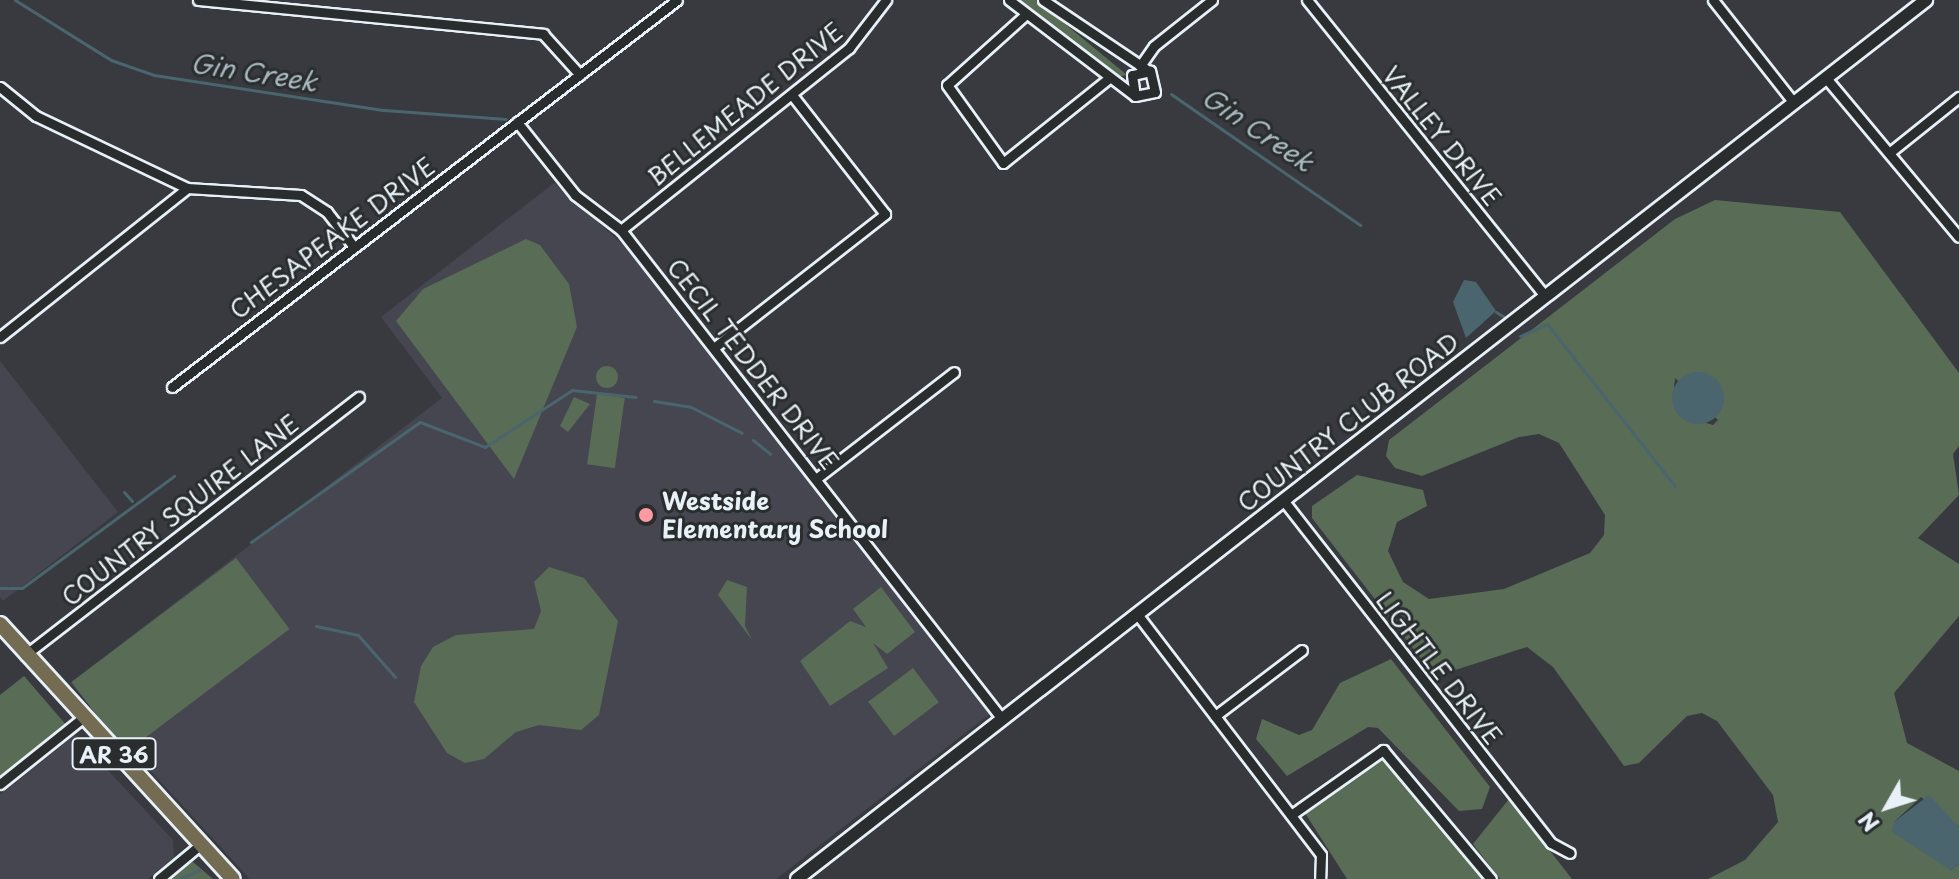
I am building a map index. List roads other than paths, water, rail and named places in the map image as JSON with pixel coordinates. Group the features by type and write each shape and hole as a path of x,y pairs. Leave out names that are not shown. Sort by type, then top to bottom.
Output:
{"main road":[{"name":"AR 36","path":"0,624 81,719 233,879"}],"street":[{"path":"198,0 543,34 580,75"},
{"name":"CHESAPEAKE DRIVE","path":"172,387 677,0"},
{"name":"BELLEMEADE DRIVE","path":"621,230 856,42 886,0"},
{"path":"1009,0 1024,16 1135,96 1155,92 1150,71"},
{"path":"1140,66 1154,46 1212,0"},
{"name":"VALLEY DRIVE","path":"1307,0 1545,296"},
{"path":"1713,0 1794,103"},
{"name":"COUNTRY CLUB ROAD","path":"797,879 1926,0"},
{"path":"1045,1 1150,71"},
{"path":"1024,16 947,85 1003,163 1108,79"},
{"path":"1135,96 1130,79 1150,71"},
{"path":"1826,78 1959,237"},
{"path":"0,87 36,116 187,188 301,195 327,212 354,247"},
{"path":"715,347 885,214 792,95"},
{"path":"1889,153 1959,97"},
{"name":"CECIL TEDDER DRIVE","path":"517,122 575,195 621,230 1002,719"},
{"path":"0,337 187,188"},
{"path":"817,478 954,372"},
{"name":"COUNTRY SQUIRE LANE","path":"25,655 359,397"},
{"name":"LIGHTLE DRIVE","path":"1283,500 1551,843 1570,853"},
{"path":"1137,614 1321,855 1320,879"},
{"path":"1215,716 1302,650"},
{"path":"0,784 81,719"},
{"path":"1291,815 1383,750 1491,879"},
{"path":"159,879 200,845"}],"water":[{"path":"1464,280 1476,282 1496,311 1466,338 1453,302"},
{"path":"1698,372 1717,379 1724,398 1717,417 1698,424 1679,417 1672,398 1679,379"},
{"path":"1929,795 1959,827 1959,864 1951,870 1892,832 1894,822"}],"waterway":[{"name":"Gin Creek","path":"15,0 111,60 154,75 384,110 506,119"},
{"name":"Gin Creek","path":"1171,94 1360,225"},
{"path":"1496,312 1506,318"},
{"path":"1520,336 1547,324 1675,486"},
{"path":"251,542 420,422 485,447 572,390 636,397"},
{"path":"654,401 691,407 742,433"},
{"path":"753,440 770,454"},
{"path":"0,588 22,588 174,476"},
{"path":"124,492 132,501"},
{"path":"316,626 358,635 395,677"},
{"path":"179,879 199,870"}],"place":[{"name":"Westside Elementary School","path":"646,515"}]}
